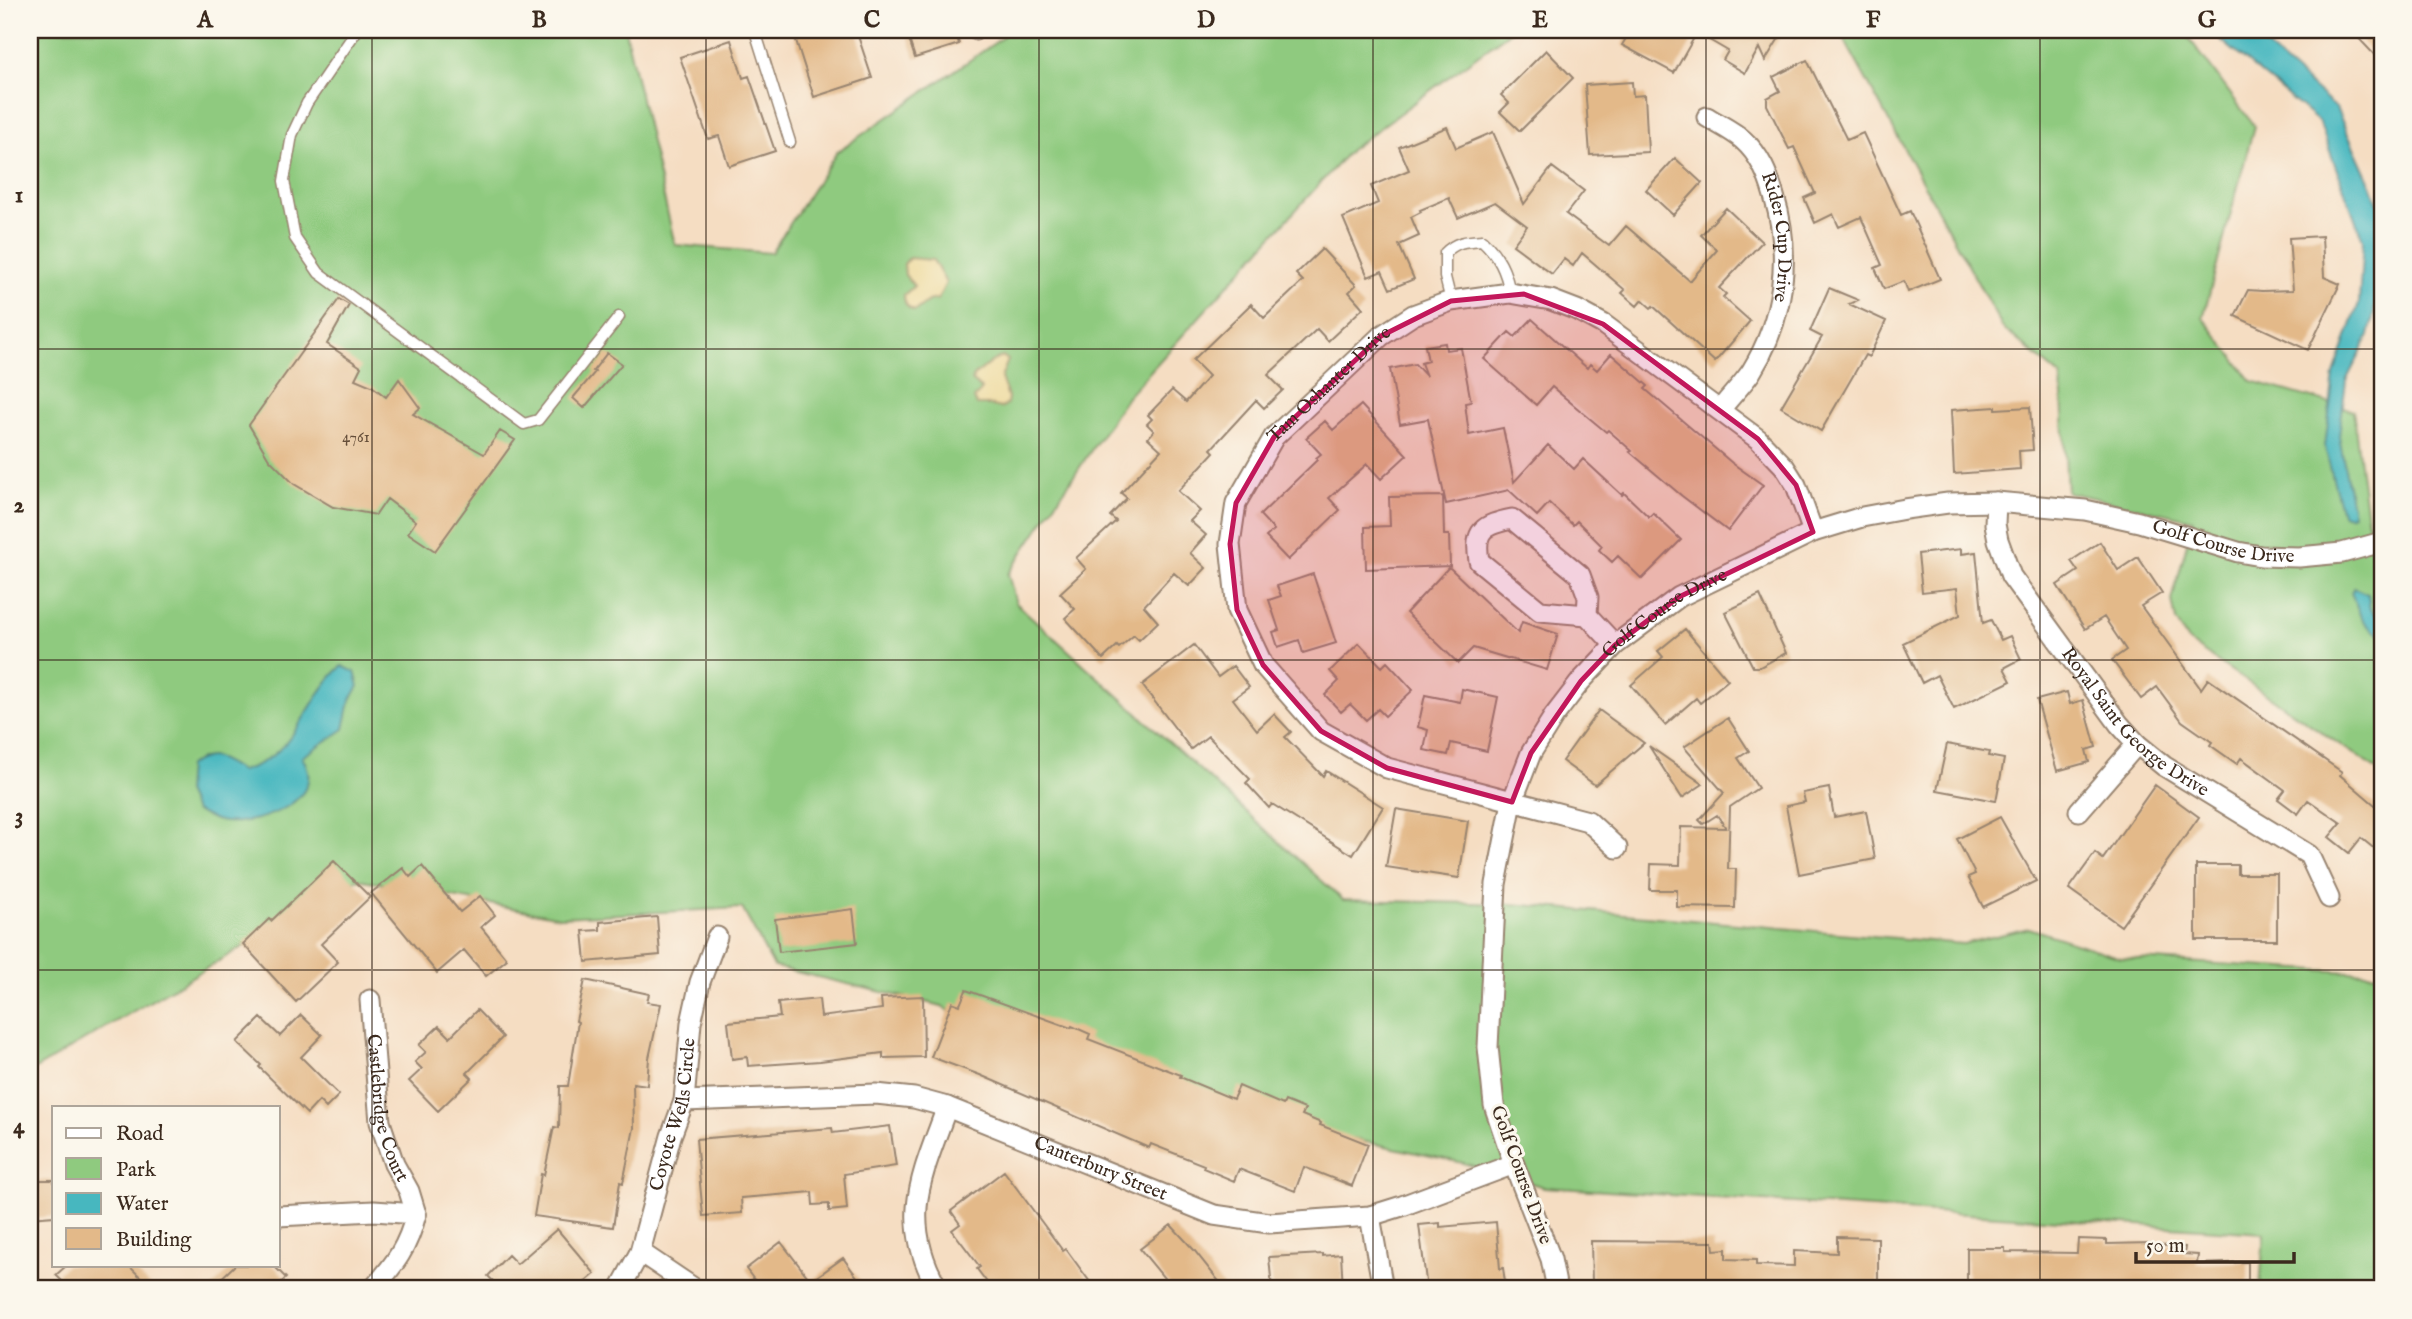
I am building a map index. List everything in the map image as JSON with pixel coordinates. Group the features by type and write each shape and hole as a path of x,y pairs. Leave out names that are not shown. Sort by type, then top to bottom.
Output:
{"street":[{"name":"Rider Cup Drive","path":"1707,117 1744,140 1766,170 1782,222 1785,262 1780,298 1769,335 1750,373 1720,410"},
{"name":"Tam Oshanter Drive","path":"1616,848 1588,821 1387,768 1321,730 1263,665 1237,610 1230,544 1236,503 1274,437 1381,336 1413,315 1451,301 1510,293 1551,300 1603,324 1758,439 1784,466 1796,485 1813,532"},
{"name":"Golf Course Drive","path":"1557,1289 1551,1259 1494,1105 1488,1047 1496,884 1511,802 1531,753 1554,716 1581,681 1615,645 1679,597 1813,532 1862,517 1948,503 1996,502 2085,510 2261,556 2299,557 2342,553 2382,542"},
{"name":"Royal Saint George Drive","path":"1996,502 1997,540 2011,576 2119,724 2137,744 2164,766 2309,855 2329,898"},
{"path":"1587,615 1588,597 1580,575 1512,519 1493,523 1480,532 1476,545 1479,561 1540,611 1587,615 1615,645"},
{"path":"2079,811 2137,744"},
{"name":"Coyote Wells Circle","path":"620,1289 640,1252 671,1136 684,1101 691,1023 700,982 717,937"},
{"name":"Castlebridge Court","path":"370,1000 380,1122 394,1164 409,1191 416,1214"},
{"name":"Canterbury Street","path":"684,1101 876,1094 914,1098 947,1107 1214,1215 1269,1223 1370,1216 1514,1164"},
{"path":"938,1289 925,1266 917,1233 917,1198 923,1171 947,1107"},
{"path":"280,1216 374,1210 416,1214 410,1236 397,1260 373,1289"},
{"path":"1370,1216 1383,1289"},
{"path":"640,1252 695,1289"}],"lane":[{"path":"357,30 307,103 292,135 284,181 295,238 319,273 524,424 538,421 619,317"},
{"path":"753,30 757,34 790,142"},
{"path":"1451,301 1445,277 1445,253 1453,244 1470,240 1482,240 1495,252 1506,272 1510,293"}],"highlighted area":[{"path":"1524,294 1603,324 1758,439 1796,485 1813,532 1679,597 1615,645 1581,681 1531,753 1512,802 1387,768 1321,731 1263,665 1237,610 1230,544 1236,503 1274,437 1381,336 1451,301"}],"green space":[{"path":"30,30 229,30 253,36 264,30 625,30 675,245 771,253 837,152 1010,30 1512,30 1350,150 1127,397 1008,574 1016,603 1343,900 1511,904 1963,944 2029,928 2121,958 2382,974 2382,1289 2260,1289 2264,1233 1544,1187 1463,1163 1316,1131 1067,1094 942,1006 774,967 742,908 560,917 358,879 30,1072"},
{"path":"1839,30 2183,30 2254,126 2203,318 2252,381 2353,410 2374,572 2382,597 2382,773 2189,642 2176,621 2172,601 2193,520 2067,492 2061,377 2002,327"}],"sand":[{"path":"909,258 933,260 946,283 938,299 928,301 915,311 908,307 904,298 914,286 905,275 904,264"},
{"path":"1004,357 1008,360 1001,378 1008,397 1007,404 1001,408 977,405 974,399 982,389 972,381 973,376"}],"water":[{"path":"2209,30 2244,30 2336,108 2382,215 2382,273 2369,336 2346,381 2339,436 2353,514 2349,516 2342,514 2325,447 2334,374 2359,303 2363,240 2319,122"},
{"path":"2354,588 2368,594 2370,609 2382,622 2382,635 2370,628 2362,618 2351,592"},
{"path":"342,666 355,672 359,686 350,701 344,729 302,757 308,772 307,786 299,797 272,814 240,822 218,821 195,811 186,792 188,766 209,757 220,759 241,771 276,753 288,741 329,680"}],"building":[{"path":"799,30 856,30 872,78 814,97 794,34 800,33"},
{"path":"906,30 955,30 959,44 915,58"},
{"path":"1631,30 1684,30 1695,36 1674,73 1622,45"},
{"path":"1692,30 1784,30 1765,61 1759,48 1745,73 1723,60 1728,51"},
{"path":"2351,30 2382,30 2382,63"},
{"path":"731,40 743,78 749,76 775,151 729,166 719,136 708,139 680,57"},
{"path":"1546,50 1573,78 1520,131 1500,112 1509,103 1501,95"},
{"path":"1807,60 1847,140 1863,133 1901,215 1910,211 1940,279 1908,292 1904,281 1884,289 1875,268 1882,265 1861,217 1839,227 1833,214 1815,223 1804,198 1815,193 1794,147 1789,149 1767,105 1767,98 1780,91 1773,77"},
{"path":"1632,82 1633,96 1645,95 1648,152 1590,155 1585,85"},
{"path":"1447,127 1456,148 1493,132 1524,204 1552,167 1584,191 1566,214 1609,246 1626,226 1690,281 1717,250 1701,235 1726,208 1762,242 1719,288 1726,294 1723,297 1750,321 1715,362 1653,306 1651,308 1642,300 1637,306 1622,293 1625,290 1582,253 1573,266 1564,259 1552,274 1513,245 1527,226 1495,202 1458,218 1449,198 1420,210 1421,212 1411,217 1419,236 1399,245 1414,279 1390,289 1382,271 1368,277 1343,218 1378,203 1371,186 1409,170 1399,147"},
{"path":"1675,158 1702,183 1673,215 1646,190"},
{"path":"2322,236 2324,277 2340,284 2308,350 2235,316 2248,290 2293,290 2289,238"},
{"path":"1322,249 1356,285 1349,292 1363,308 1328,341 1317,329 1268,375 1283,390 1264,408 1256,400 1211,449 1214,452 1178,491 1200,511 1190,521 1206,535 1190,553 1206,568 1189,586 1174,573 1144,606 1158,622 1139,640 1134,635 1103,659 1065,618 1075,609 1060,593 1086,569 1076,558 1116,521 1110,516 1127,498 1121,493 1161,450 1148,438 1154,431 1147,424 1152,419 1148,415 1172,390 1186,402 1209,376 1193,360 1251,304 1264,318 1303,281 1296,274"},
{"path":"1829,288 1858,300 1849,304 1886,321 1869,357 1865,355 1821,431 1781,407 1822,337 1810,331"},
{"path":"339,299 349,305 327,344 361,367 355,379 372,386 386,397 399,379 420,408 413,414 484,454 500,431 515,440 435,551 408,533 416,521 387,499 376,515 333,507 294,484 269,459 249,425"},
{"path":"1532,319 1587,368 1590,364 1597,370 1611,354 1648,386 1645,389 1732,463 1763,485 1728,531 1682,496 1608,430 1606,432 1552,387 1536,405 1484,359 1509,332 1515,337"},
{"path":"1445,343 1446,350 1461,348 1471,402 1465,403 1469,435 1503,428 1514,482 1548,445 1574,469 1583,459 1649,517 1653,513 1681,540 1642,579 1618,556 1612,562 1599,550 1602,546 1577,521 1573,525 1549,503 1537,516 1509,490 1446,504 1428,419 1400,424 1390,369 1415,364 1426,376 1421,363 1428,361 1425,346"},
{"path":"607,353 622,364 584,408 573,398"},
{"path":"1361,405 1407,455 1381,479 1367,464 1329,498 1340,510 1288,560 1266,537 1274,530 1260,515 1321,454 1306,438 1325,421 1333,430"},
{"path":"2030,407 2033,450 2019,451 2020,469 1954,474 1951,410"},
{"path":"1443,496 1444,535 1449,535 1450,566 1366,569 1365,527 1390,526 1389,497"},
{"path":"2100,542 2118,570 2138,557 2162,593 2141,606 2201,689 2208,679 2342,772 2340,775 2382,811 2382,855 2361,838 2349,853 2329,837 2341,823 2308,800 2298,814 2278,799 2285,790 2241,758 2237,764 2210,745 2212,742 2182,721 2157,687 2141,699 2112,660 2126,650 2104,617 2085,629 2057,585 2078,571 2071,561"},
{"path":"1961,549 1961,554 1976,552 1983,623 1991,620 2001,640 2010,636 2021,659 2004,668 2011,681 1954,709 1937,675 1922,683 1903,643 1960,615 1957,588 1922,592 1918,554"},
{"path":"1449,567 1518,633 1522,622 1558,634 1547,670 1473,648 1458,663 1406,613"},
{"path":"1313,574 1336,643 1303,653 1299,640 1278,647 1273,632 1279,630 1269,600 1281,596 1277,586"},
{"path":"1760,595 1786,653 1760,667 1753,667 1725,612"},
{"path":"1685,629 1728,680 1700,703 1696,698 1665,725 1631,685 1663,657 1658,651"},
{"path":"1359,643 1382,667 1387,662 1413,690 1385,716 1378,709 1366,720 1350,704 1341,712 1325,695 1339,681 1330,671"},
{"path":"1194,645 1218,677 1233,666 1249,687 1233,699 1257,730 1274,714 1291,732 1285,737 1323,776 1326,771 1383,807 1353,855 1272,804 1269,808 1246,783 1250,779 1208,736 1191,749 1142,685"},
{"path":"1462,689 1498,697 1487,751 1451,743 1448,755 1424,750 1428,730 1418,727 1425,695 1460,702"},
{"path":"2067,692 2070,704 2083,700 2096,747 2086,750 2089,762 2057,771 2037,700"},
{"path":"1599,710 1644,743 1595,785 1562,761"},
{"path":"1728,718 1749,751 1738,758 1758,788 1730,807 1728,869 1736,869 1735,908 1677,907 1677,890 1650,890 1651,864 1680,865 1681,827 1726,828 1717,815 1703,824 1699,820 1724,793 1684,747"},
{"path":"1947,744 1989,752 1988,756 2004,759 1996,801 1937,790"},
{"path":"1649,746 1703,784 1682,798"},
{"path":"2155,785 2199,817 2121,926 2069,889 2095,853 2103,859"},
{"path":"1829,788 1834,817 1866,811 1875,859 1799,874 1786,806 1805,802 1803,793"},
{"path":"1396,809 1468,821 1459,878 1386,867"},
{"path":"2000,817 2036,881 1983,907 1968,877 1975,874 1957,839"},
{"path":"334,861 370,897 321,944 338,962 296,1002 243,944"},
{"path":"2196,865 2238,865 2238,874 2277,874 2277,940 2196,940"},
{"path":"422,866 460,912 480,896 495,915 481,927 507,959 486,976 464,950 437,973 371,893 403,868 410,877"},
{"path":"853,909 857,943 779,952 775,919"},
{"path":"657,917 660,955 586,962 583,931 600,930 600,922"},
{"path":"585,980 649,994 647,1002 661,1004 649,1058 647,1085 633,1083 634,1128 623,1183 620,1182 613,1227 534,1216 541,1174 544,1175 554,1127 559,1128 560,1086 568,1086 578,1022 576,1021"},
{"path":"966,990 1071,1028 1072,1026 1090,1034 1088,1039 1181,1075 1180,1077 1233,1099 1239,1086 1283,1105 1285,1101 1305,1109 1302,1115 1321,1123 1320,1125 1368,1144 1352,1186 1304,1167 1295,1191 1239,1169 1234,1181 1203,1168 1204,1165 1151,1144 1149,1148 980,1075 931,1057 952,1002 960,1005"},
{"path":"923,996 924,1057 883,1058 883,1053 748,1066 747,1057 732,1059 728,1022 780,1017 778,1003 819,999 821,1017 882,1009 881,998"},
{"path":"477,1010 503,1037 467,1073 472,1078 438,1111 409,1081 422,1069 415,1062 426,1052 419,1045 439,1026 450,1037"},
{"path":"301,1015 322,1035 301,1057 339,1095 326,1108 319,1101 307,1114 237,1042 261,1018 280,1036"},
{"path":"890,1126 896,1166 844,1174 847,1209 829,1211 829,1204 813,1205 812,1192 741,1198 742,1213 703,1216 696,1139 832,1128 833,1133"},
{"path":"1004,1171 1063,1251 1066,1249 1090,1282 1080,1289 992,1289 977,1269 980,1267 952,1230 960,1224 951,1211"},
{"path":"36,1180 52,1180 52,1216 30,1218 30,1186"},
{"path":"1496,1222 1500,1269 1503,1268 1506,1289 1427,1289 1419,1225 1440,1223 1440,1227"},
{"path":"1171,1225 1225,1289 1173,1289 1140,1249"},
{"path":"557,1229 595,1274 577,1289 485,1289 493,1281 488,1276 508,1255 517,1264"},
{"path":"1837,1237 1878,1238 1878,1283 1869,1283 1868,1289 1601,1289 1601,1281 1592,1282 1591,1241 1713,1242 1714,1250 1726,1249 1726,1259 1756,1260 1756,1265 1794,1266 1794,1251 1837,1253"},
{"path":"2078,1239 2107,1240 2107,1244 2153,1243 2185,1247 2184,1254 2198,1255 2197,1264 2248,1262 2248,1289 1967,1289 1967,1248 2005,1248 2005,1252 2077,1253"},
{"path":"781,1242 811,1281 843,1258 866,1289 761,1289 746,1269"},
{"path":"1341,1254 1343,1289 1272,1289 1269,1257"},
{"path":"66,1266 129,1266 153,1289 70,1289 56,1275"},
{"path":"234,1266 274,1266 286,1278 274,1289 210,1289"}]}
